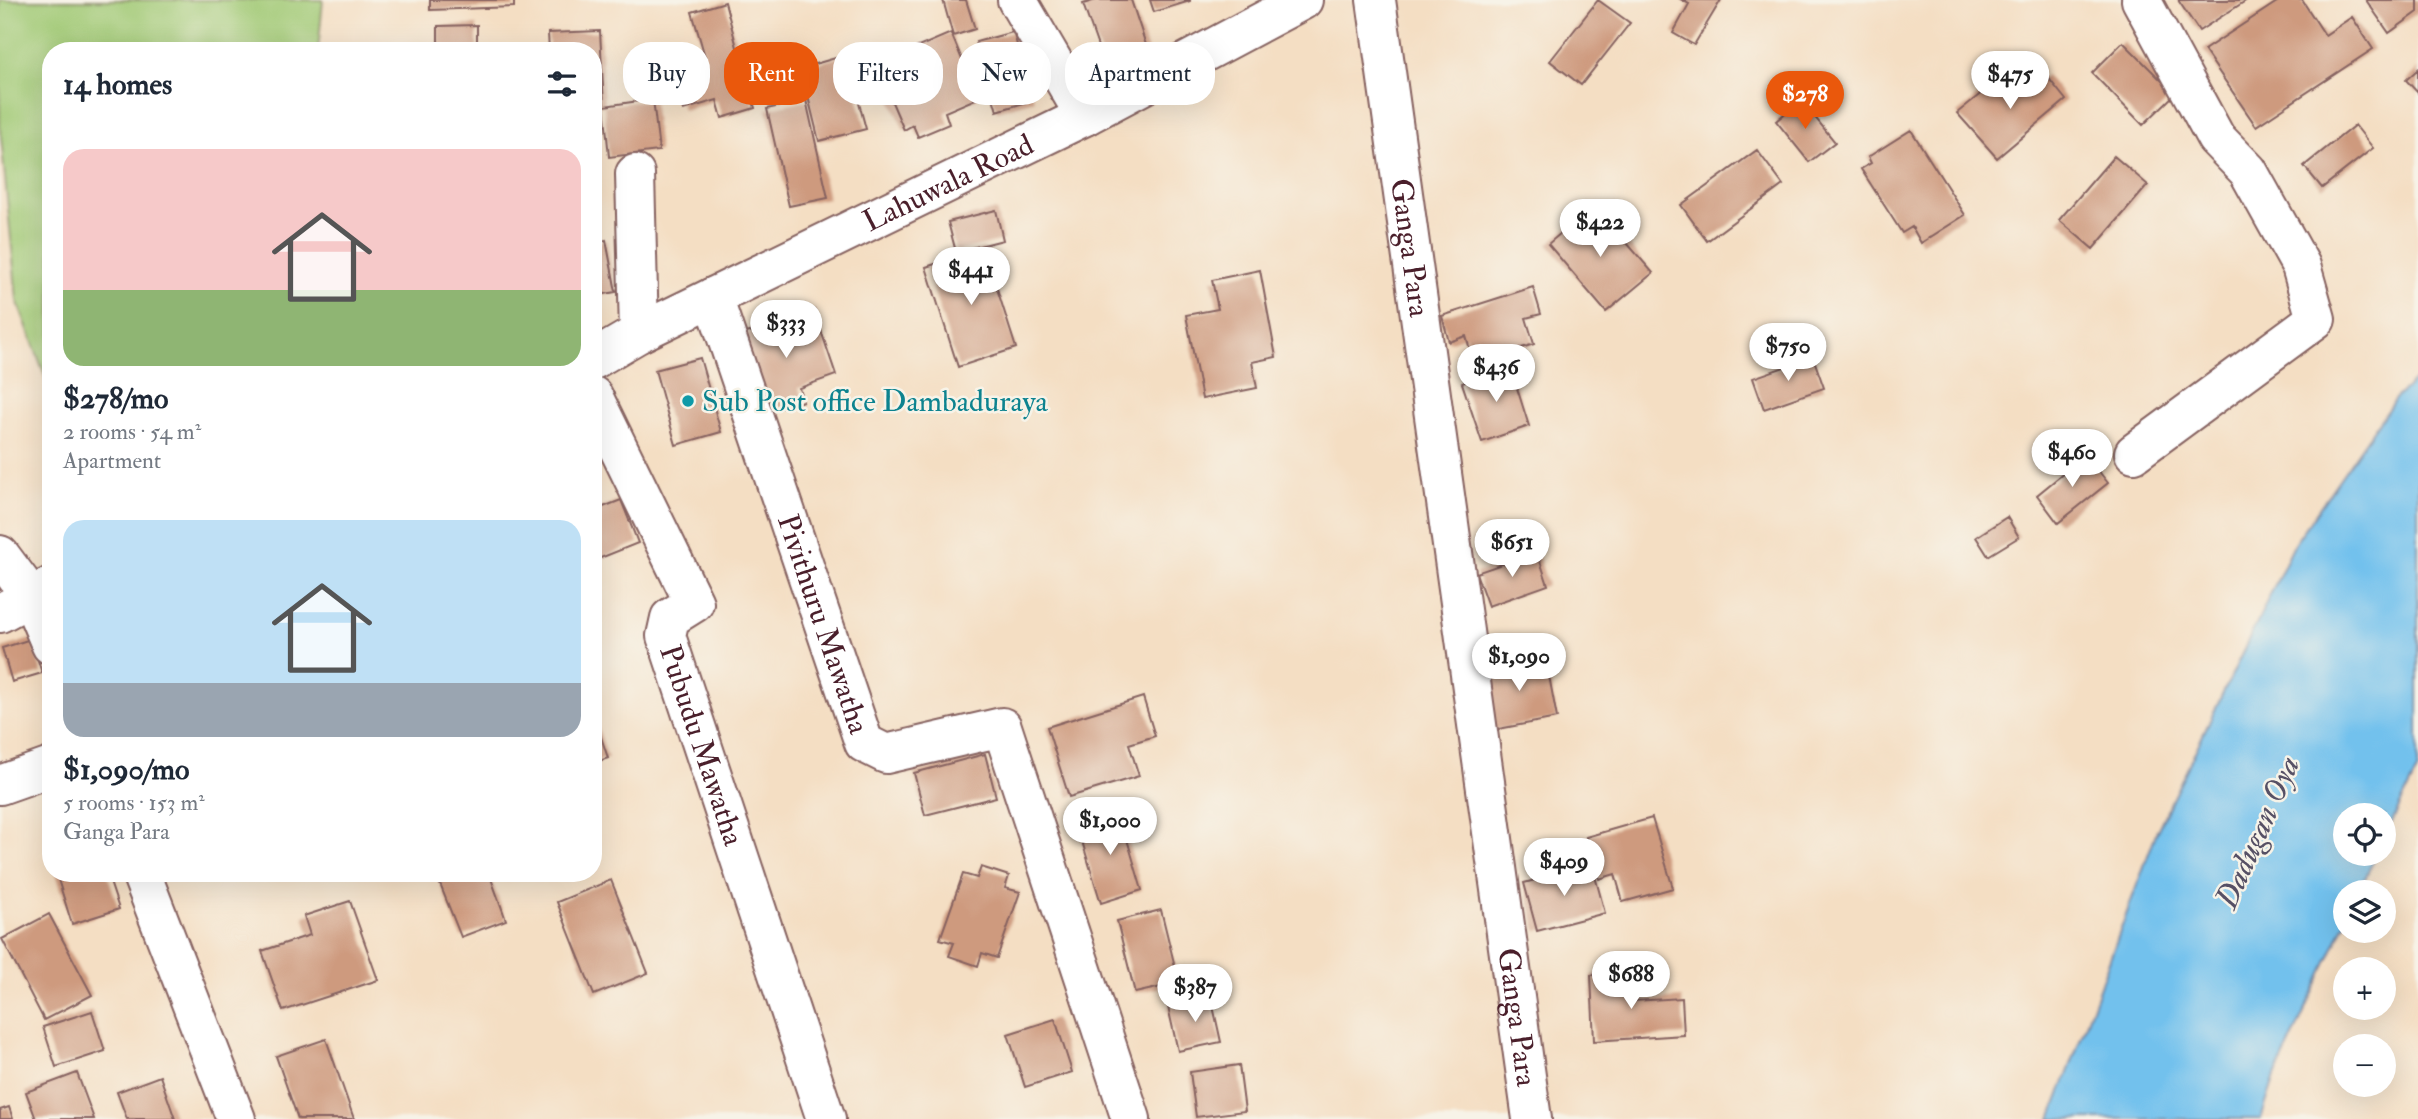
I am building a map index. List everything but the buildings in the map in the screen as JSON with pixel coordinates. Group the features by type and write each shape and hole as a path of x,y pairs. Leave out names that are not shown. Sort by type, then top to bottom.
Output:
{"street":[{"path":"1017,0 1085,116"},
{"name":"Lahuwala Road","path":"602,355 639,333 1085,116 1303,0"},
{"name":"Ganga Para","path":"1376,0 1532,1119"},
{"path":"2134,453 2316,319 2301,266 2248,171 2216,138 2141,0"},
{"path":"635,174 639,333"},
{"name":"Pivithuru Mawatha","path":"713,297 864,743 886,754 1002,727 1131,1119"},
{"name":"Pubudu Mawatha","path":"602,414 694,603 670,618 666,636 826,1119"},
{"path":"0,555 42,627"},
{"path":"0,785 42,770"},
{"path":"144,882 236,1119"}],"green space":[{"path":"0,0 323,0 319,42 42,42 42,368 17,300 0,127"}],"water":[{"name":"Dadugan Oya","path":"2418,377 2418,769 2396,814 2396,803 2333,803 2333,866 2371,866 2364,880 2333,880 2333,943 2336,943 2275,1076 2261,1119 2051,1119 2157,831 2295,543 2395,399"}],"place":[{"name":"Sub Post office Dambaduraya","path":"688,401"}]}
